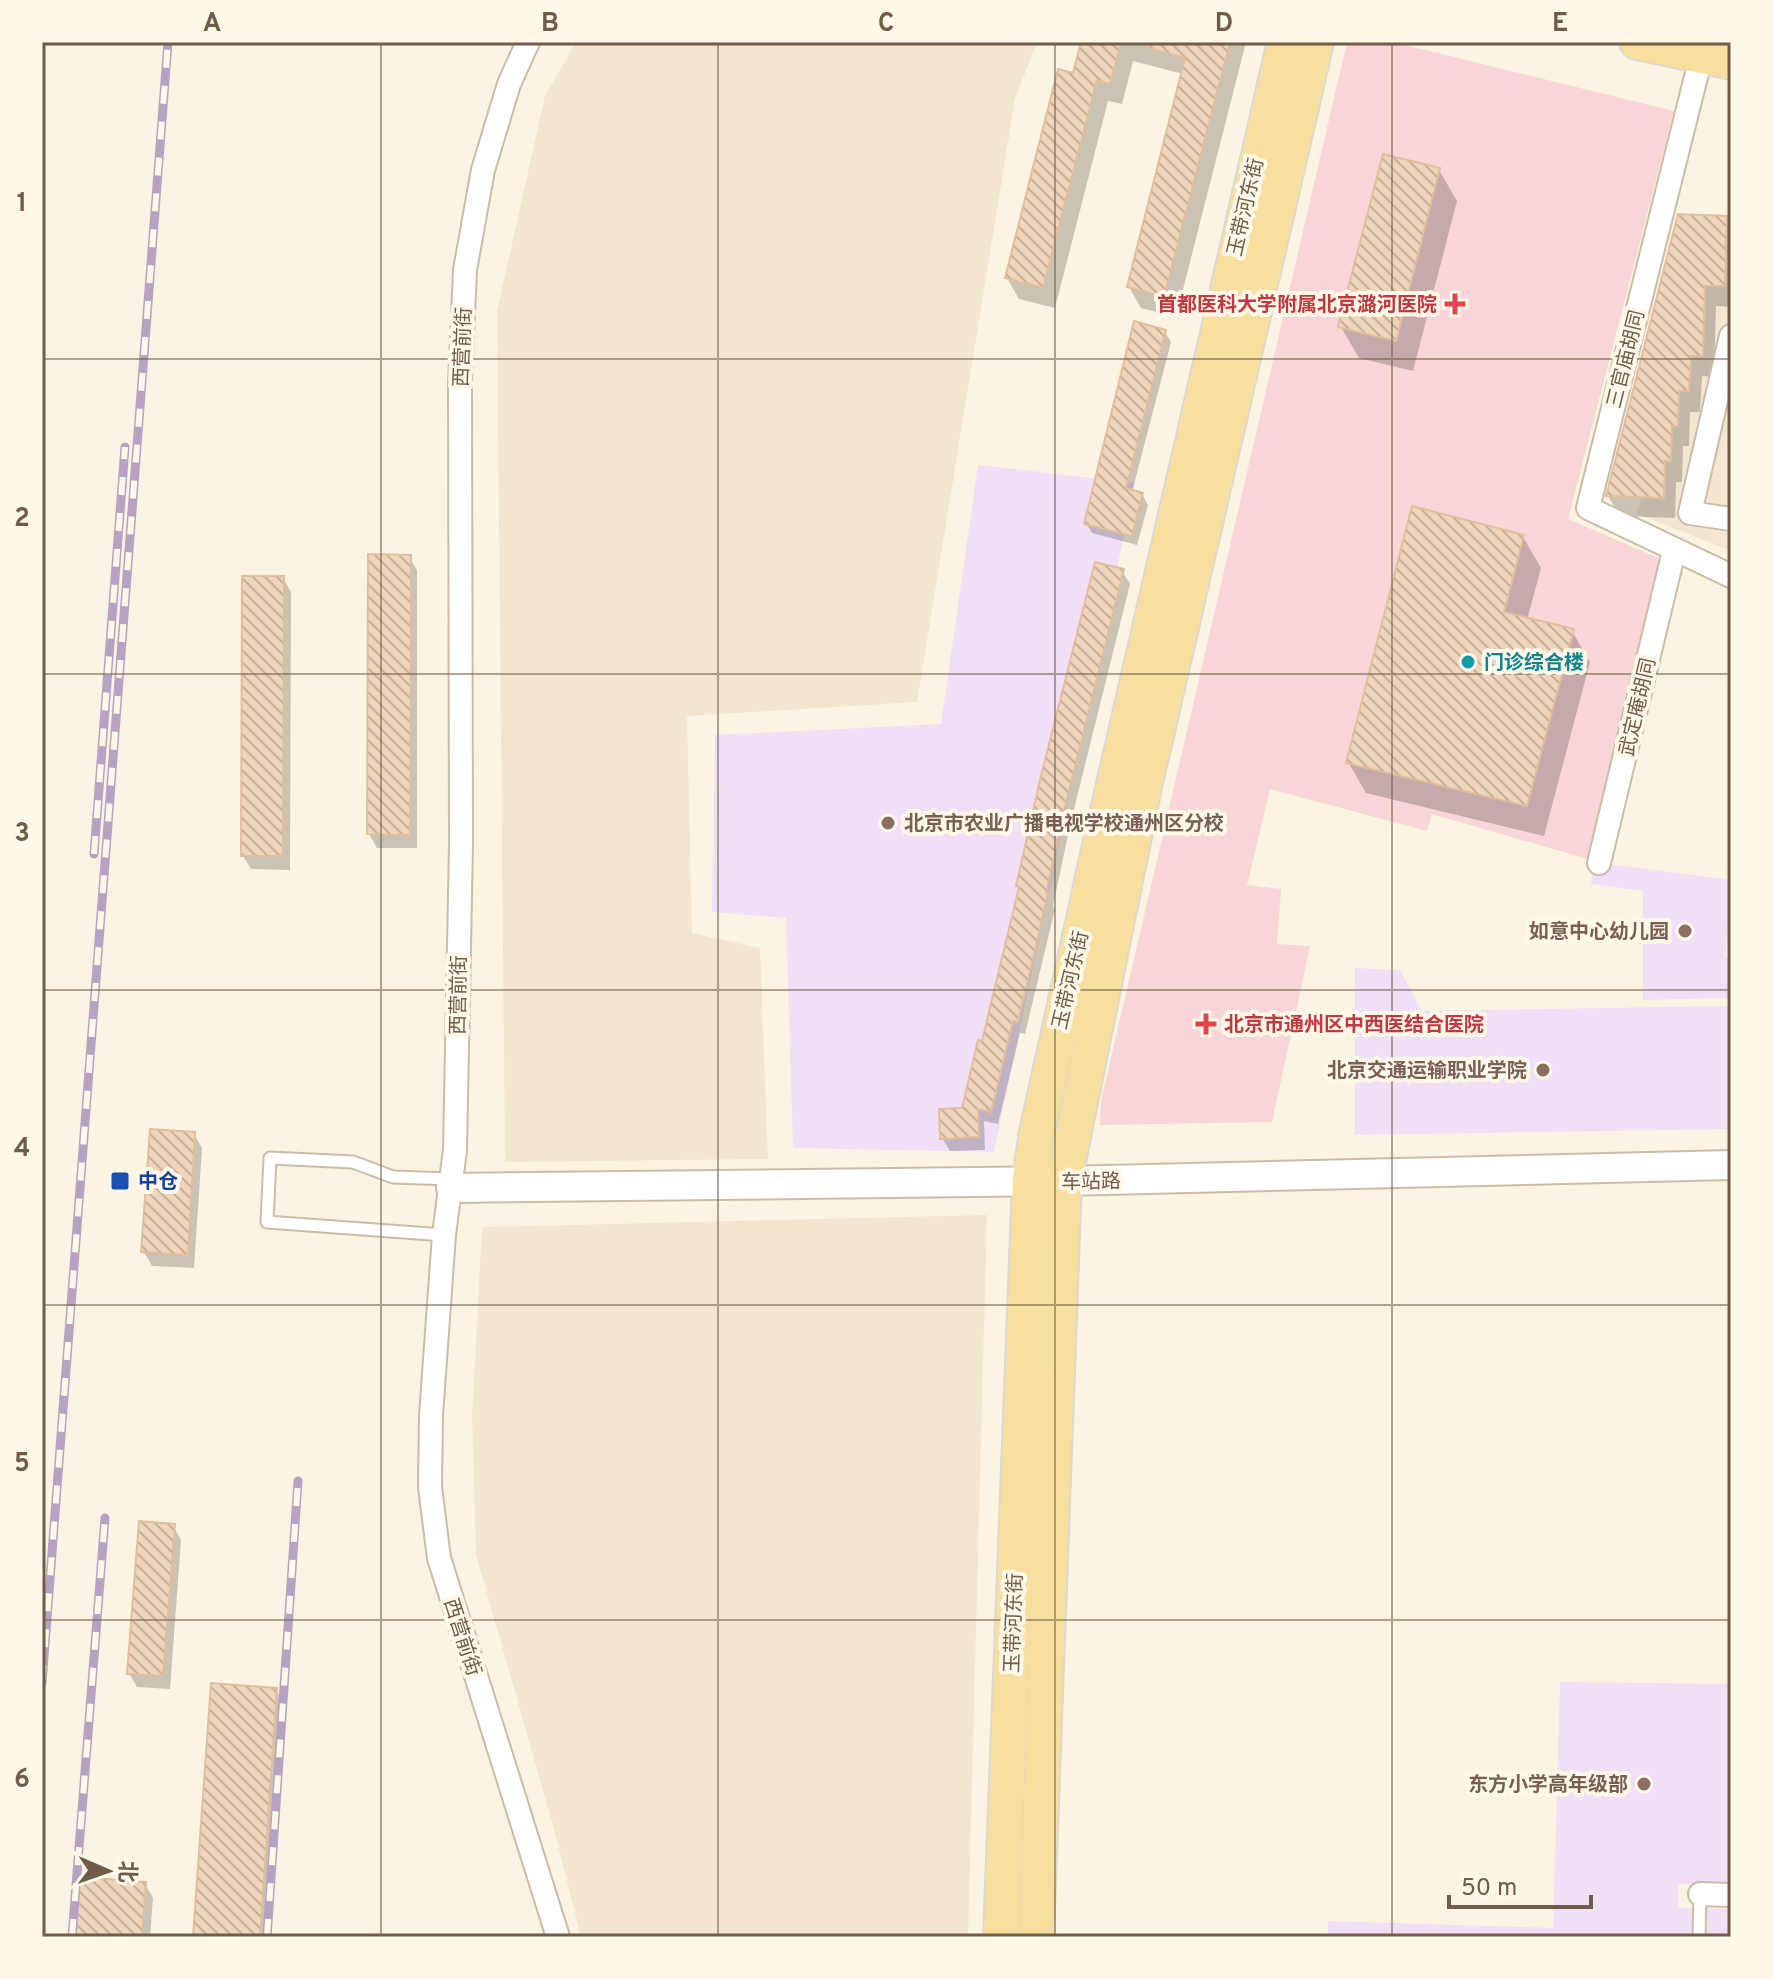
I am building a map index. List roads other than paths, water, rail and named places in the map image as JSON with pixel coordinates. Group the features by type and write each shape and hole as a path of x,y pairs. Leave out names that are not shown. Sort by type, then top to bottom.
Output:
{"main road":[{"name":"玉带河东街","path":"1001,1937 1030,1181 1045,1092 1285,42"},
{"name":"玉带河东街","path":"1036,1937 1064,1181 1144,787 1316,42"},
{"path":"1637,42 1716,59"}],"street":[{"name":"西营前街","path":"528,42 509,84 483,170 465,270 460,382 461,843 452,1184 444,1235 431,1415 430,1487 439,1558 558,1937"},
{"name":"三官庙胡同","path":"1716,59 1588,508 1731,576"},
{"path":"1731,336 1690,513 1731,519"},
{"name":"武定庵胡同","path":"1599,863 1674,551"},
{"name":"车站路","path":"452,1184 1064,1181 1731,1165"},
{"path":"1700,1894 1731,1895"}],"lane":[{"path":"444,1235 267,1222 270,1158 353,1162 393,1177 452,1184"},
{"path":"1699,1937 1700,1894"}],"railway":[{"path":"42,1683 168,42"},
{"path":"94,854 125,447"},
{"path":"267,1937 298,1481"},
{"path":"72,1937 105,1518"}],"place":[{"name":"首都医科大学附属北京潞河医院","path":"1455,304"},
{"name":"门诊综合楼","path":"1468,662"},
{"name":"北京市农业广播电视学校通州区分校","path":"888,823"},
{"name":"如意中心幼儿园","path":"1685,931"},
{"name":"北京市通州区中西医结合医院","path":"1206,1024"},
{"name":"北京交通运输职业学院","path":"1543,1070"},
{"name":"中仓","path":"120,1181"},
{"name":"东方小学高年级部","path":"1644,1784"}]}
